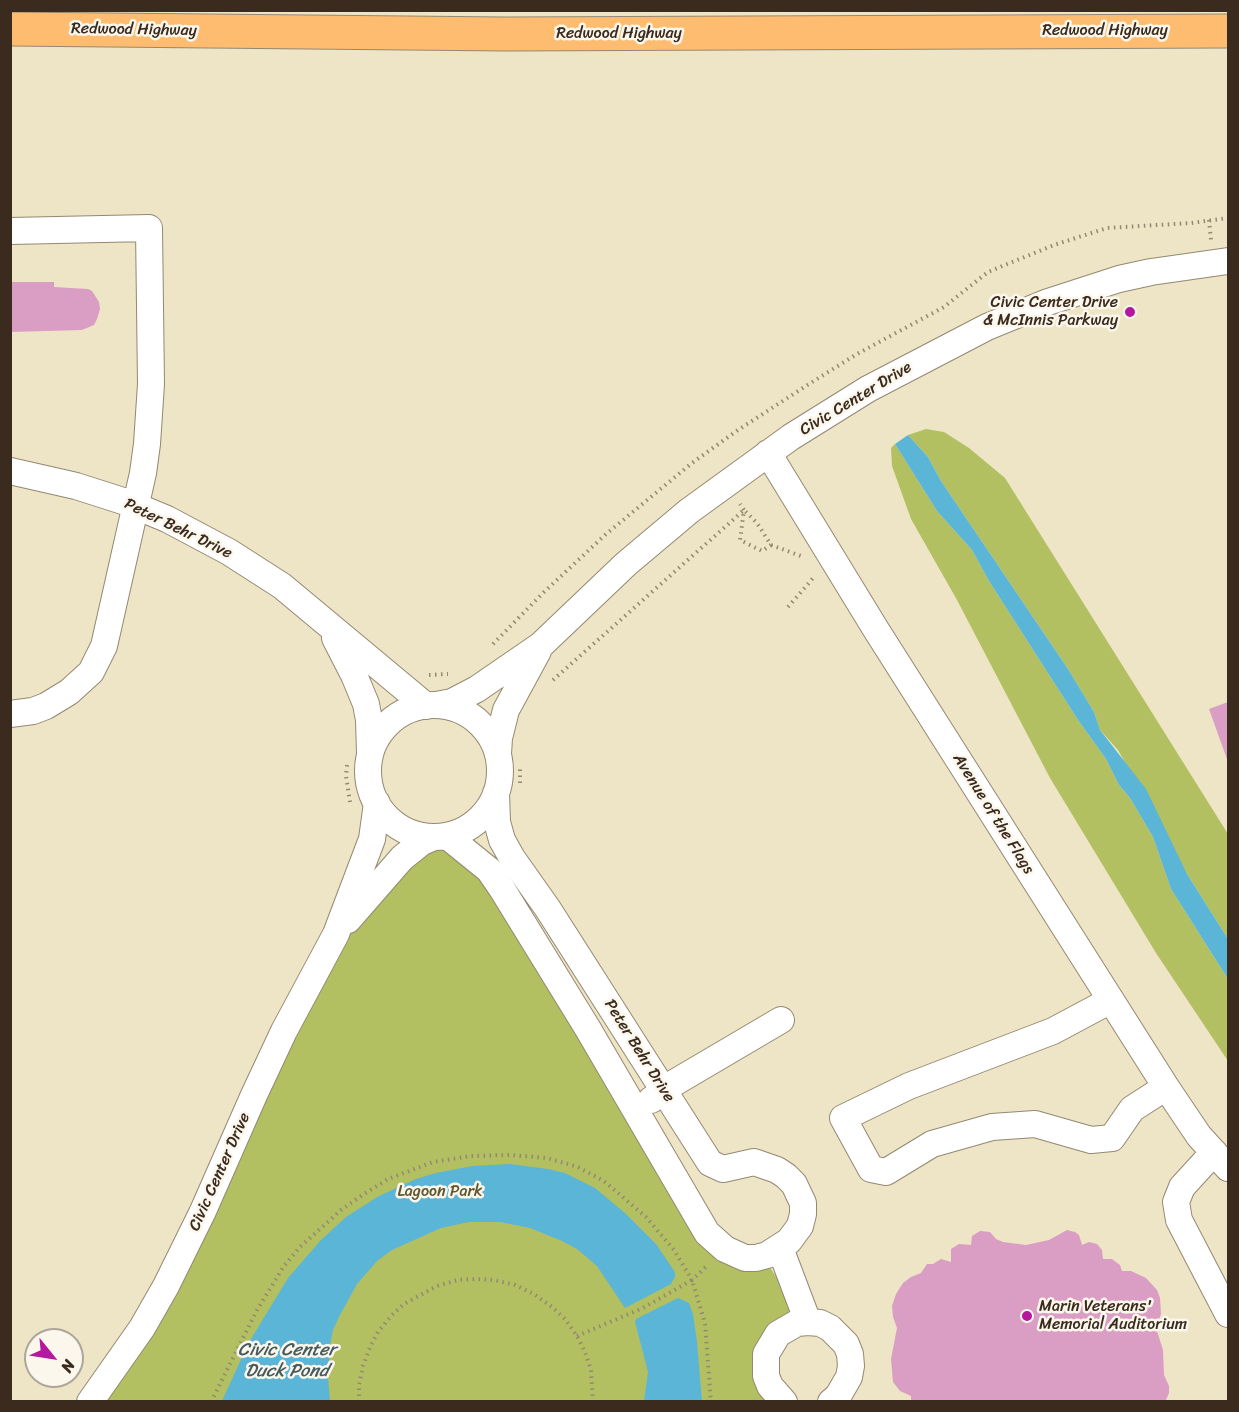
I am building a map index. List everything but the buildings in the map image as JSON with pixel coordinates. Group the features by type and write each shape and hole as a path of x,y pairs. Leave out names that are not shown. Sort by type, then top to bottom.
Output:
{"highway":[{"name":"Redwood Highway","path":"10,29 483,34 1228,31"}],"street":[{"path":"10,231 149,228 150,404 147,444 136,506 109,632 99,659 91,672 57,701 33,711 10,714"},
{"name":"Civic Center Drive","path":"431,705 452,702 477,689 541,645 645,547 709,496 768,453 868,388 959,340 1017,314 1119,279 1184,266 1228,261"},
{"name":"Avenue of the Flags","path":"768,453 875,628 1166,1087 1199,1136 1221,1160"},
{"name":"Peter Behr Drive","path":"10,471 76,486 136,506 182,527 246,562 282,586 327,625 431,705"},
{"name":"Peter Behr Drive","path":"327,625 354,675 366,704 370,762"},
{"name":"Civic Center Drive","path":"509,758 499,738 506,710 541,645"},
{"path":"431,705 449,706 474,718 509,758 500,767 508,793 483,816 460,832 440,836 419,835 400,827 384,814 377,802 369,776 373,749 386,726 408,711 431,705"},
{"name":"Peter Behr Drive","path":"440,836 489,870 502,889 588,1029 706,1233 724,1249 745,1258 756,1258 780,1248 789,1241 800,1226 803,1214 803,1203 794,1185 777,1170 754,1162 723,1170 710,1163 502,840 496,822 508,793"},
{"name":"Civic Center Drive","path":"90,1401 132,1344 166,1286 203,1211 279,1041 336,934 372,839 377,802"},
{"name":"Civic Center Drive","path":"336,934 402,858 422,842 440,836"},
{"path":"1111,1000 1053,1031 909,1086 843,1118 871,1169 886,1172 932,1144 992,1127 1035,1124 1091,1140 1112,1138 1132,1109 1166,1087"},
{"path":"635,1111 664,1090 781,1020"},
{"path":"1221,1160 1187,1181 1176,1202 1179,1220 1228,1314"},
{"path":"780,1248 808,1322"},
{"path":"784,1401 770,1386 766,1376 766,1354 778,1334 797,1323 808,1322 820,1323 830,1328 846,1344 850,1354 849,1377 838,1396 831,1401"}],"path":[{"path":"1209,220 1228,218"},
{"path":"549,685 744,510 757,523 771,545 802,556"},
{"path":"741,526 740,540 746,545 762,551 771,545"},
{"path":"788,607 815,575"},
{"path":"508,793 509,758"},
{"path":"211,1401 261,1303 284,1266 300,1247 340,1210 388,1179 433,1162 471,1156 510,1155 548,1158 578,1167 609,1185 646,1216 674,1250 692,1280 705,1323 711,1401"},
{"path":"577,1336 633,1313 692,1280 724,1249"},
{"path":"359,1401 359,1385 363,1366 378,1332 404,1304 437,1286 458,1280 477,1279 515,1285 534,1294 565,1319 577,1336 591,1370 593,1401"}],"green space":[{"path":"926,429 944,432 969,448 1005,478 1228,834 1228,939 1187,874 1118,750 1100,730 1094,712 1068,669 941,481 928,457 908,435"},
{"path":"895,444 937,511 972,550 989,581 1078,720 1106,759 1119,785 1130,798 1153,837 1171,889 1228,979 1228,1061 1156,953 1050,778 957,600 911,519 892,466 891,448"},
{"name":"Lagoon Park","path":"422,842 462,847 707,1233 766,1262 808,1322 771,1343 784,1401 90,1402 127,1352 311,979"}],"water":[{"path":"908,435 928,457 941,481 1068,669 1094,712 1100,730 1146,789 1187,874 1228,939 1228,979 1171,889 1153,837 1130,798 1119,785 1106,759 1078,720 989,581 972,550 937,511 895,444"},
{"name":"Civic Center Duck Pond","path":"510,1164 565,1173 595,1188 626,1214 656,1244 675,1272 671,1284 625,1308 597,1266 577,1249 562,1241 530,1228 500,1222 469,1222 441,1228 392,1250 377,1261 357,1284 333,1330 328,1378 330,1401 222,1401 248,1344 288,1278 321,1240 346,1217 379,1196 416,1179 472,1166"},
{"path":"678,1298 689,1303 693,1314 702,1401 644,1401 648,1372 635,1322 636,1319"}],"place":[{"name":"Civic Center Drive & McInnis Parkway","path":"1130,312"},
{"name":"Marin Veterans' Memorial Auditorium","path":"1027,1316"}]}
